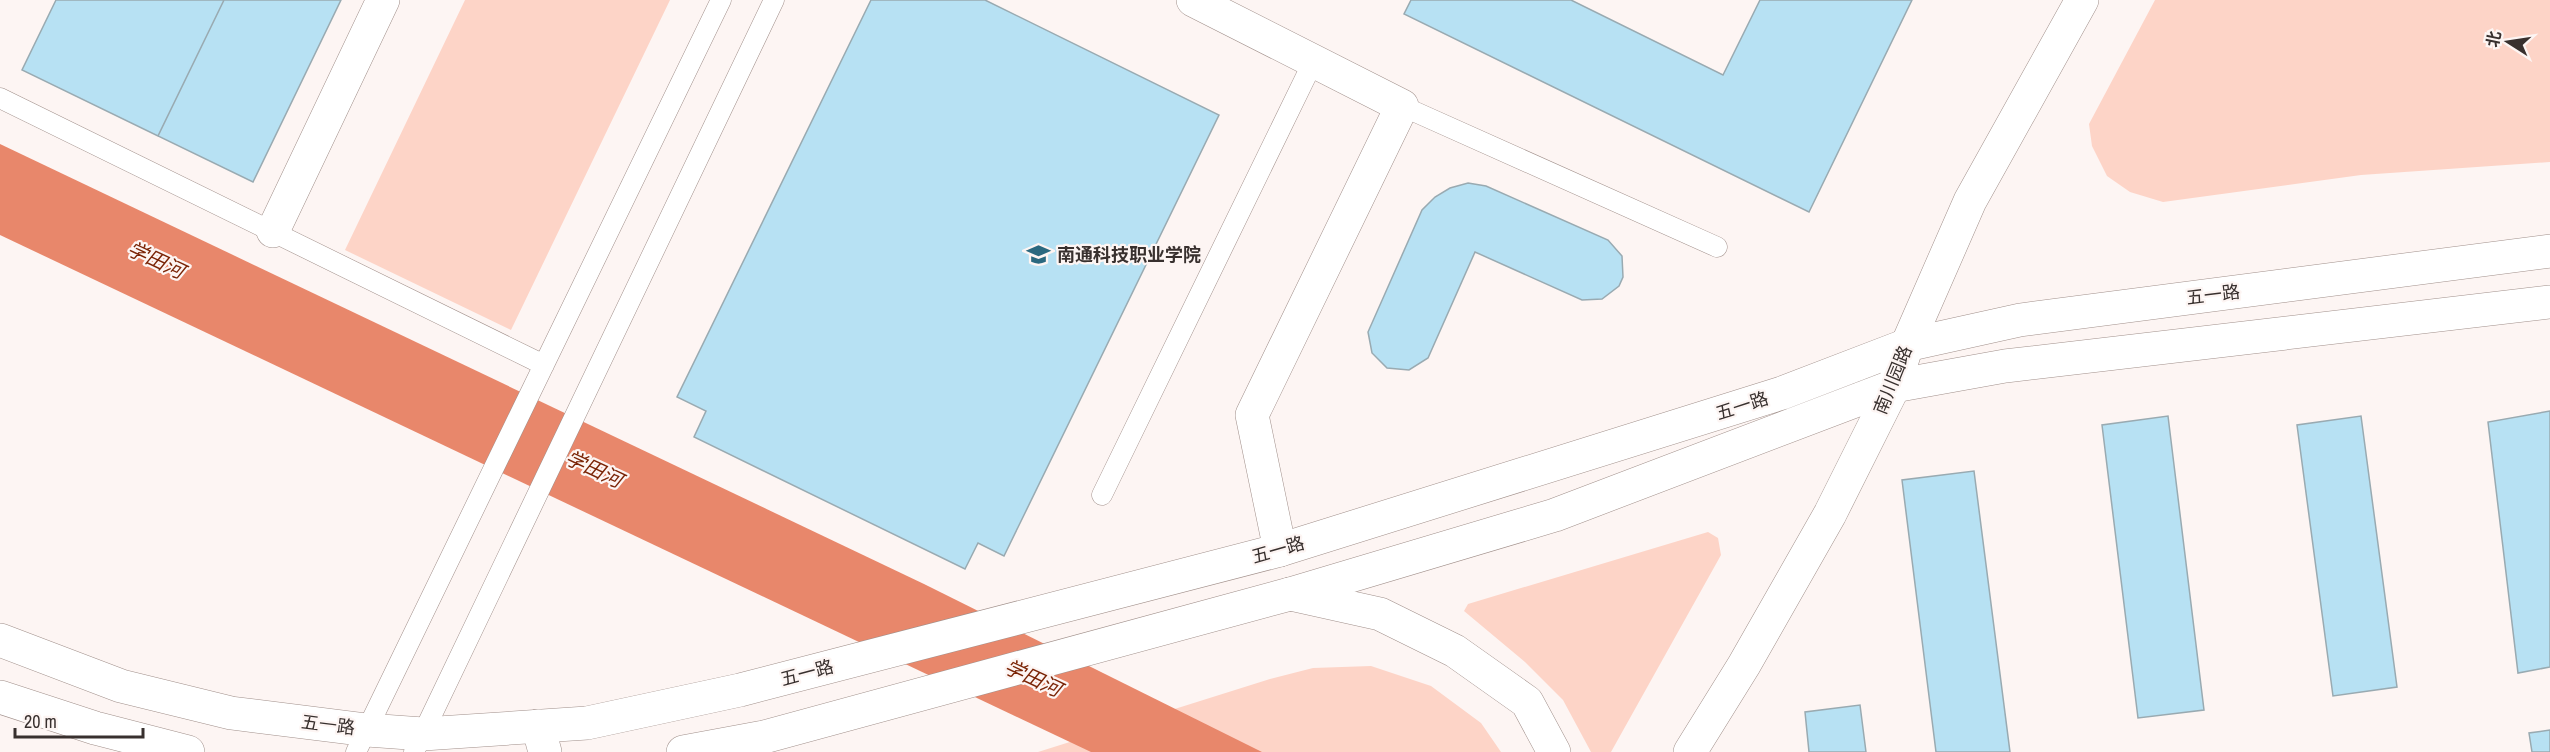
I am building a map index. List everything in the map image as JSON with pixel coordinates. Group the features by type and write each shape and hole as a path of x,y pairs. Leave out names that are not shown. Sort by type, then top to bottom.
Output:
{"main road":[{"path":"273,231 383,0"},
{"path":"1193,0 1402,106 1252,415 1280,550"},
{"name":"南川园路","path":"1690,752 1744,665 1830,514 1894,386 1907,345 1970,201 2082,0"},
{"name":"五一路","path":"0,640 121,686 231,713 362,741 418,743 541,739 587,723 740,690 1280,550 1771,397 1907,345 2020,320 2550,251"},
{"name":"五一路","path":"683,752 764,738 1090,646 1290,594 1555,516 1894,386 2006,366 2550,302"},
{"path":"1290,594 1380,614 1455,651 1527,702 1554,752"},
{"path":"0,697 95,728 188,752"}],"lane":[{"path":"362,741 721,0"},
{"path":"418,743 774,0"},
{"path":"1102,495 1313,62"},
{"path":"0,99 543,365"},
{"path":"1402,106 1717,247"}],"shaded area":[{"path":"465,0 670,0 511,330 345,250"},
{"path":"2155,0 2550,0 2550,162 2361,175 2163,202 2130,192 2107,176 2092,146 2089,124"},
{"path":"1708,532 1718,538 1721,555 1611,752 1591,752 1563,700 1525,662 1464,611 1468,604"},
{"path":"1371,666 1431,686 1481,723 1501,752 1038,752 1270,679 1313,668"}],"water":[{"name":"学田河","path":"0,144 924,584 1262,752 1091,752 0,235"}],"building":[{"path":"56,0 224,0 158,136 22,70"},
{"path":"224,0 341,0 253,182 158,136"},
{"path":"871,0 985,0 1219,115 1004,556 978,543 965,569 694,437 706,411 677,397"},
{"path":"1411,0 1571,0 1723,75 1760,0 1912,0 1809,212 1404,14"},
{"path":"1468,183 1486,186 1608,240 1622,256 1623,277 1619,286 1602,299 1582,300 1475,252 1428,358 1409,370 1387,368 1372,353 1368,332 1422,210 1435,197 1450,188"},
{"path":"2550,411 2550,667 2518,673 2488,422"},
{"path":"2168,416 2204,710 2138,718 2102,425"},
{"path":"2361,416 2397,687 2333,696 2297,425"},
{"path":"1974,471 2010,752 1936,752 1902,480"},
{"path":"1860,705 1866,752 1809,752 1805,712"},
{"path":"2550,730 2550,752 2532,752 2529,733"}],"place":[{"name":"南通科技职业学院","path":"1039,255"}]}
